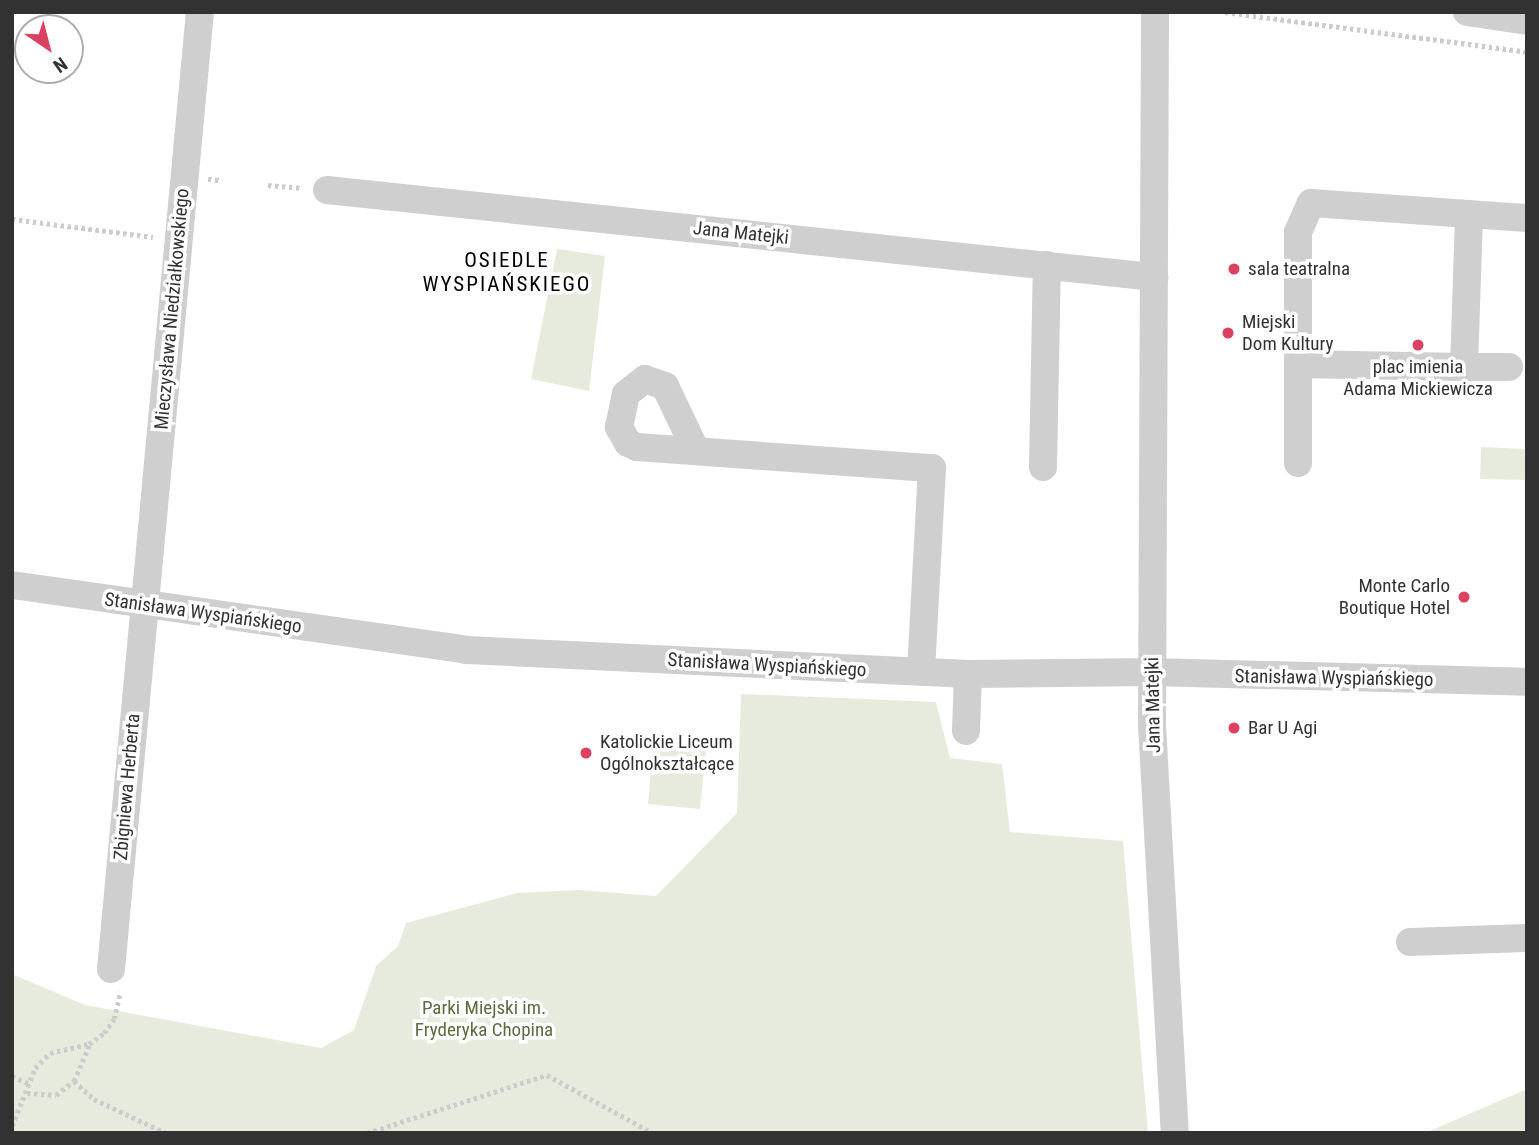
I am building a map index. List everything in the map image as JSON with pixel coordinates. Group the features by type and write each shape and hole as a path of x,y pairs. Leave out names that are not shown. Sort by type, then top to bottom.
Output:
{"street":[{"name":"Mieczysława Niedziałkowskiego","path":"144,605 200,12"},
{"name":"Jana Matejki","path":"1155,12 1152,673 1175,1133"},
{"path":"1467,12 1527,21"},
{"name":"Jana Matejki","path":"327,190 1154,276"},
{"path":"1298,463 1298,232 1311,203 1527,218"},
{"path":"1464,367 1469,214"},
{"path":"1043,467 1046,265"},
{"path":"1298,364 1508,367"},
{"path":"696,451 932,468 921,672"},
{"name":"Stanisława Wyspiańskiego","path":"12,585 466,650 968,674 1152,673 1527,682"},
{"name":"Zbigniewa Herberta","path":"111,969 144,605"},
{"path":"966,731 968,674"},
{"path":"1410,942 1527,938"}],"path":[{"path":"1225,12 1527,52"},
{"path":"268,185 327,190"},
{"path":"12,219 178,240"},
{"path":"12,1126 35,1068 50,1053 89,1044 104,1033 120,1001 119,982 111,969"},
{"path":"27,1093 56,1095 74,1081 89,1044"},
{"path":"367,1133 547,1075 653,1133"},
{"path":"12,1076 30,1084"},
{"path":"74,1081 94,1099 166,1133"}],"green space":[{"path":"557,249 605,256 589,391 531,379"},
{"path":"1481,447 1527,449 1527,480 1480,479"},
{"name":"Parki Miejski im. Fryderyka Chopina","path":"741,694 936,702 950,758 1002,764 1010,832 1123,841 1148,1133 12,1133 12,974 85,1005 321,1048 354,1030 376,966 398,946 406,923 517,893 578,890 656,896 737,813"},
{"path":"654,737 707,742 700,809 648,804"},
{"path":"1527,1089 1527,1133 1427,1133 1427,1132"}],"place":[{"name":"sala teatralna","path":"1234,269"},
{"name":"Miejski Dom Kultury","path":"1228,333"},
{"name":"plac imienia Adama Mickiewicza","path":"1418,345"},
{"name":"Monte Carlo Boutique Hotel","path":"1464,597"},
{"name":"Bar U Agi","path":"1234,728"},
{"name":"Katolickie Liceum Ogólnokształcące","path":"586,753"}],"district":[{"name":"OSIEDLE WYSPIAŃSKIEGO","path":"507,272"}]}
